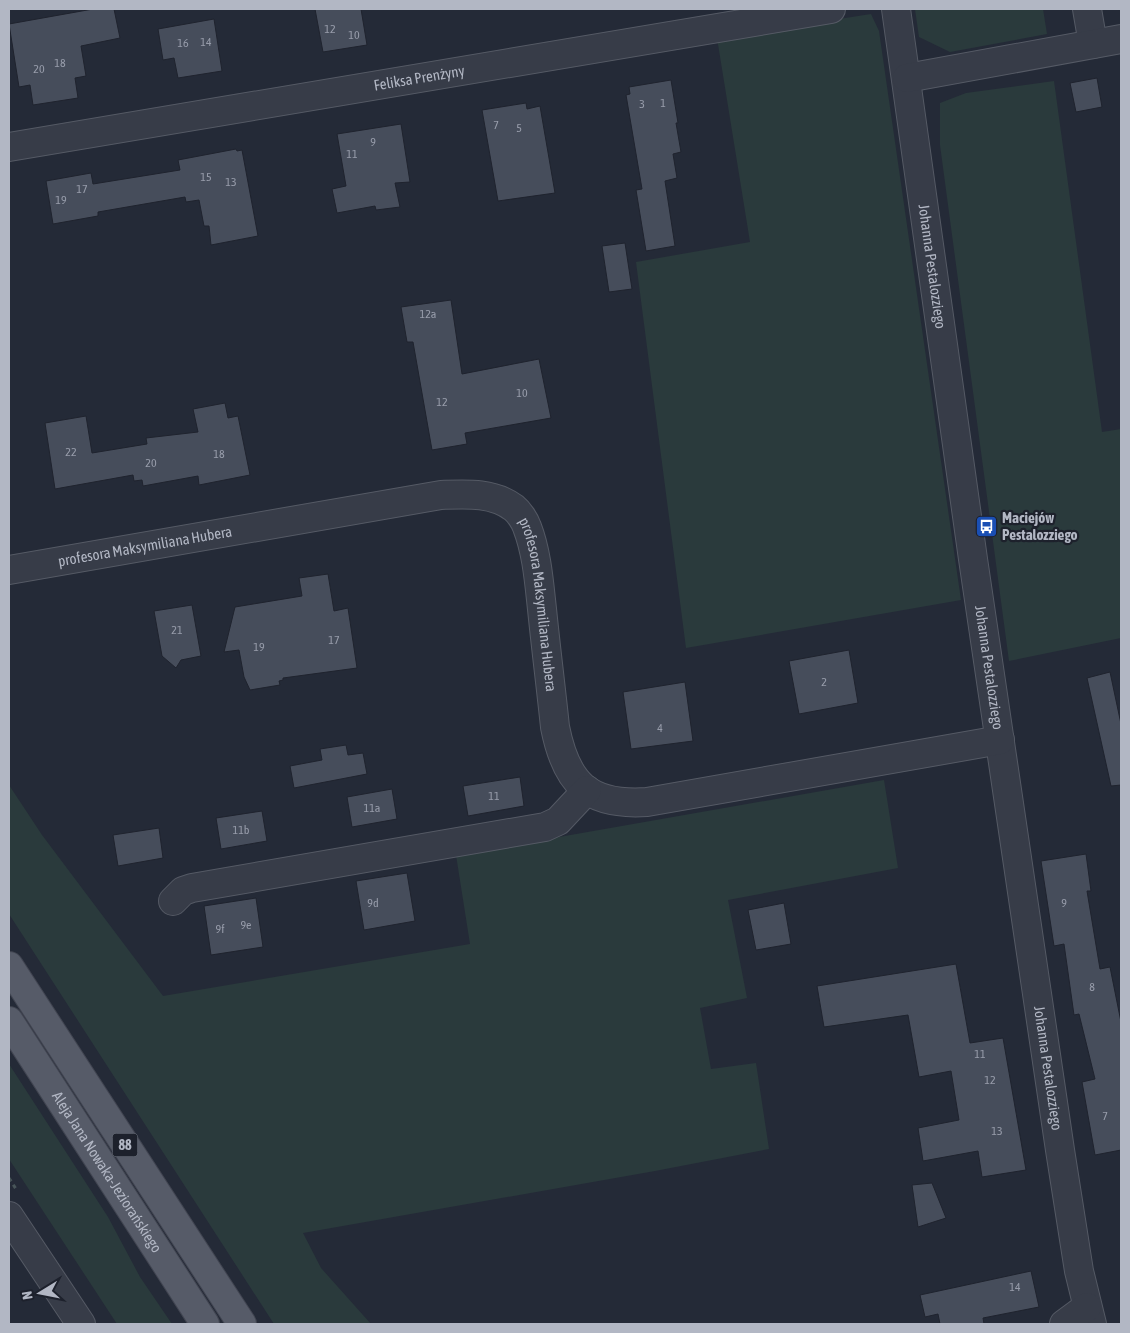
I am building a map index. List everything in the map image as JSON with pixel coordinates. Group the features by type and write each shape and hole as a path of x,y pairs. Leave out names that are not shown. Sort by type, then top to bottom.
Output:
{"main road":[{"name":"Aleja Jana Nowaka-Jeziorańskiego","path":"9,966 242,1324"},
{"name":"Aleja Jana Nowaka-Jeziorańskiego","path":"9,1021 205,1324"}],"street":[{"name":"Feliksa Prenżyny","path":"9,147 831,9"},
{"name":"Johanna Pestalozziego","path":"896,9 1060,1150 1079,1271 1089,1316"},
{"path":"1087,9 1093,44"},
{"path":"907,78 1121,38"},
{"name":"profesora Maksymiliana Hubera","path":"9,570 441,495 465,494 486,496 502,500 516,510 527,524 533,544 537,571 555,727 560,752 571,774 587,790 606,800 625,804 647,802 1000,740"},
{"path":"173,901 183,891 192,888 545,827 558,821 587,790"},
{"path":"9,1216 82,1324"},
{"path":"1064,1324 1089,1316"}],"shaded area":[{"path":"915,9 1043,9 1047,34 950,52 919,37"},
{"path":"871,14 879,31 961,600 686,648 636,262 750,242 717,38"},
{"path":"1054,81 1102,432 1121,429 1121,638 1009,661 940,145 940,103 966,93"},
{"path":"884,780 898,868 728,900 747,998 700,1008 711,1069 756,1063 769,1149 303,1233 321,1268 371,1324 274,1324 9,914 9,785 42,835 163,996 470,944 456,855"},
{"path":"9,1064 108,1217 140,1277 172,1324 117,1324 9,1159"}],"building":[{"path":"93,9 114,9 120,38 81,46 86,76 75,78 78,98 33,105 30,85 19,87 9,24"},
{"path":"315,9 361,9 367,45 323,52"},
{"path":"214,19 222,71 178,78 174,58 163,60 158,29"},
{"path":"1097,78 1102,107 1076,112 1070,83"},
{"path":"671,80 681,152 673,154 677,178 665,181 675,246 646,251 636,190 642,189 626,95 630,94 629,87"},
{"path":"526,103 527,109 540,106 555,193 498,201 482,110"},
{"path":"401,124 410,182 395,183 400,207 376,210 375,206 337,213 332,189 346,186 337,134"},
{"path":"236,149 237,151 242,150 258,236 211,245 209,226 204,226 199,200 186,202 185,197 98,212 98,216 53,224 46,181 91,173 93,184 180,170 178,160"},
{"path":"625,243 632,289 609,292 602,246"},
{"path":"451,300 462,374 539,359 551,418 465,433 467,444 432,450 413,342 407,342 401,307"},
{"path":"225,403 228,418 238,416 250,475 199,485 198,476 143,486 142,480 134,481 133,475 55,489 45,423 86,416 92,453 147,444 146,438 198,432 193,409"},
{"path":"328,574 334,611 348,608 357,668 283,678 283,680 279,681 280,685 250,690 244,677 239,650 224,652 235,607 302,596 299,578"},
{"path":"192,605 201,656 181,660 176,668 162,656 154,611"},
{"path":"849,650 858,703 799,714 789,661"},
{"path":"1110,672 1121,724 1121,785 1111,786 1087,678"},
{"path":"685,682 693,741 631,749 623,692"},
{"path":"346,745 348,755 363,753 367,774 294,788 290,766 322,760 320,749"},
{"path":"520,777 524,806 468,816 463,786"},
{"path":"392,789 397,819 352,827 347,797"},
{"path":"262,811 267,841 221,849 216,818"},
{"path":"159,828 163,858 118,866 113,835"},
{"path":"1086,854 1091,891 1087,891 1100,969 1110,967 1121,1022 1121,1150 1095,1155 1082,1082 1095,1079 1079,1014 1074,1015 1064,944 1054,946 1041,861"},
{"path":"407,873 415,921 364,930 356,881"},
{"path":"256,898 263,947 211,955 204,906"},
{"path":"784,903 791,944 756,950 748,910"},
{"path":"956,964 970,1043 1003,1038 1026,1170 982,1177 978,1151 923,1161 918,1128 959,1120 951,1071 919,1077 908,1015 824,1027 817,986"},
{"path":"932,1183 946,1218 918,1227 912,1185"},
{"path":"1031,1271 1039,1307 983,1318 984,1324 940,1324 938,1314 925,1317 920,1295"}],"place":[{"name":"Maciejów Pestalozziego","path":"986,527"}]}
